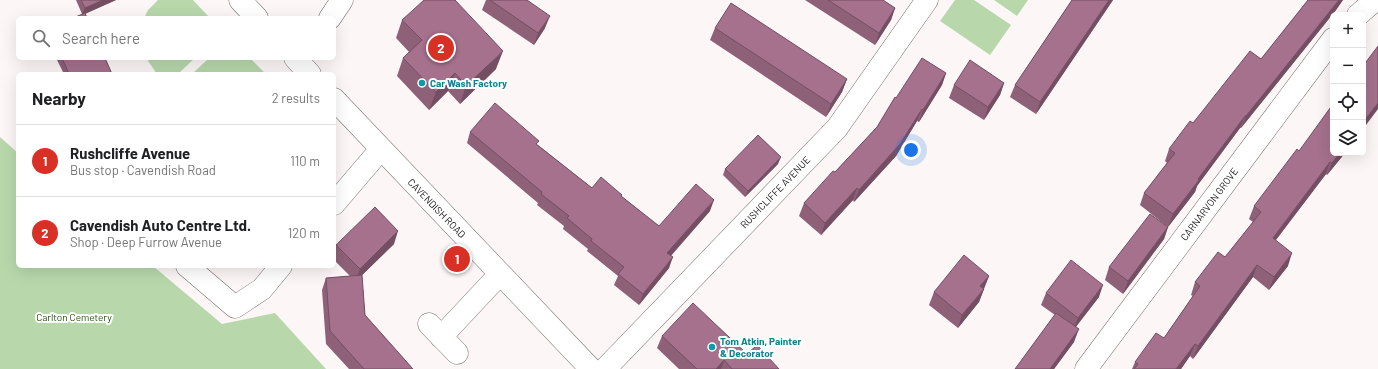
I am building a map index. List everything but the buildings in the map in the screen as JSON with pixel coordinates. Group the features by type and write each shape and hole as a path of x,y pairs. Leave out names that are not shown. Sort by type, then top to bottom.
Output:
{"street":[{"path":"240,0 255,16"},
{"path":"331,16 342,0"},
{"name":"RUSHCLIFFE AVENUE","path":"605,369 837,128 927,0"},
{"path":"1361,12 1375,0"},
{"name":"CARNARVON GROVE","path":"1086,369 1330,43"},
{"name":"CAVENDISH ROAD","path":"336,101 591,369"},
{"path":"336,202 381,149"},
{"path":"189,268 235,307 262,288 279,268"},
{"path":"457,353 435,331 500,274"}],"green space":[{"path":"158,0 193,0 208,16 145,16 148,10"},
{"path":"955,0 974,0 1011,25 990,55 940,21"},
{"path":"994,0 1028,0 1017,16"},
{"path":"147,60 193,60 180,72 156,72"},
{"path":"207,60 252,60 264,72 194,72"},
{"name":"Carlton Cemetery","path":"0,137 16,151 16,268 155,268 222,324 275,313 326,369 0,369"}],"place":[{"name":"Cavendish Auto Centre Ltd.","path":"441,48"},
{"name":"Car Wash Factory","path":"422,83"},
{"name":"Rushcliffe Avenue","path":"457,259"},
{"name":"Tom Atkin, Painter & Decorator","path":"712,347"}]}
